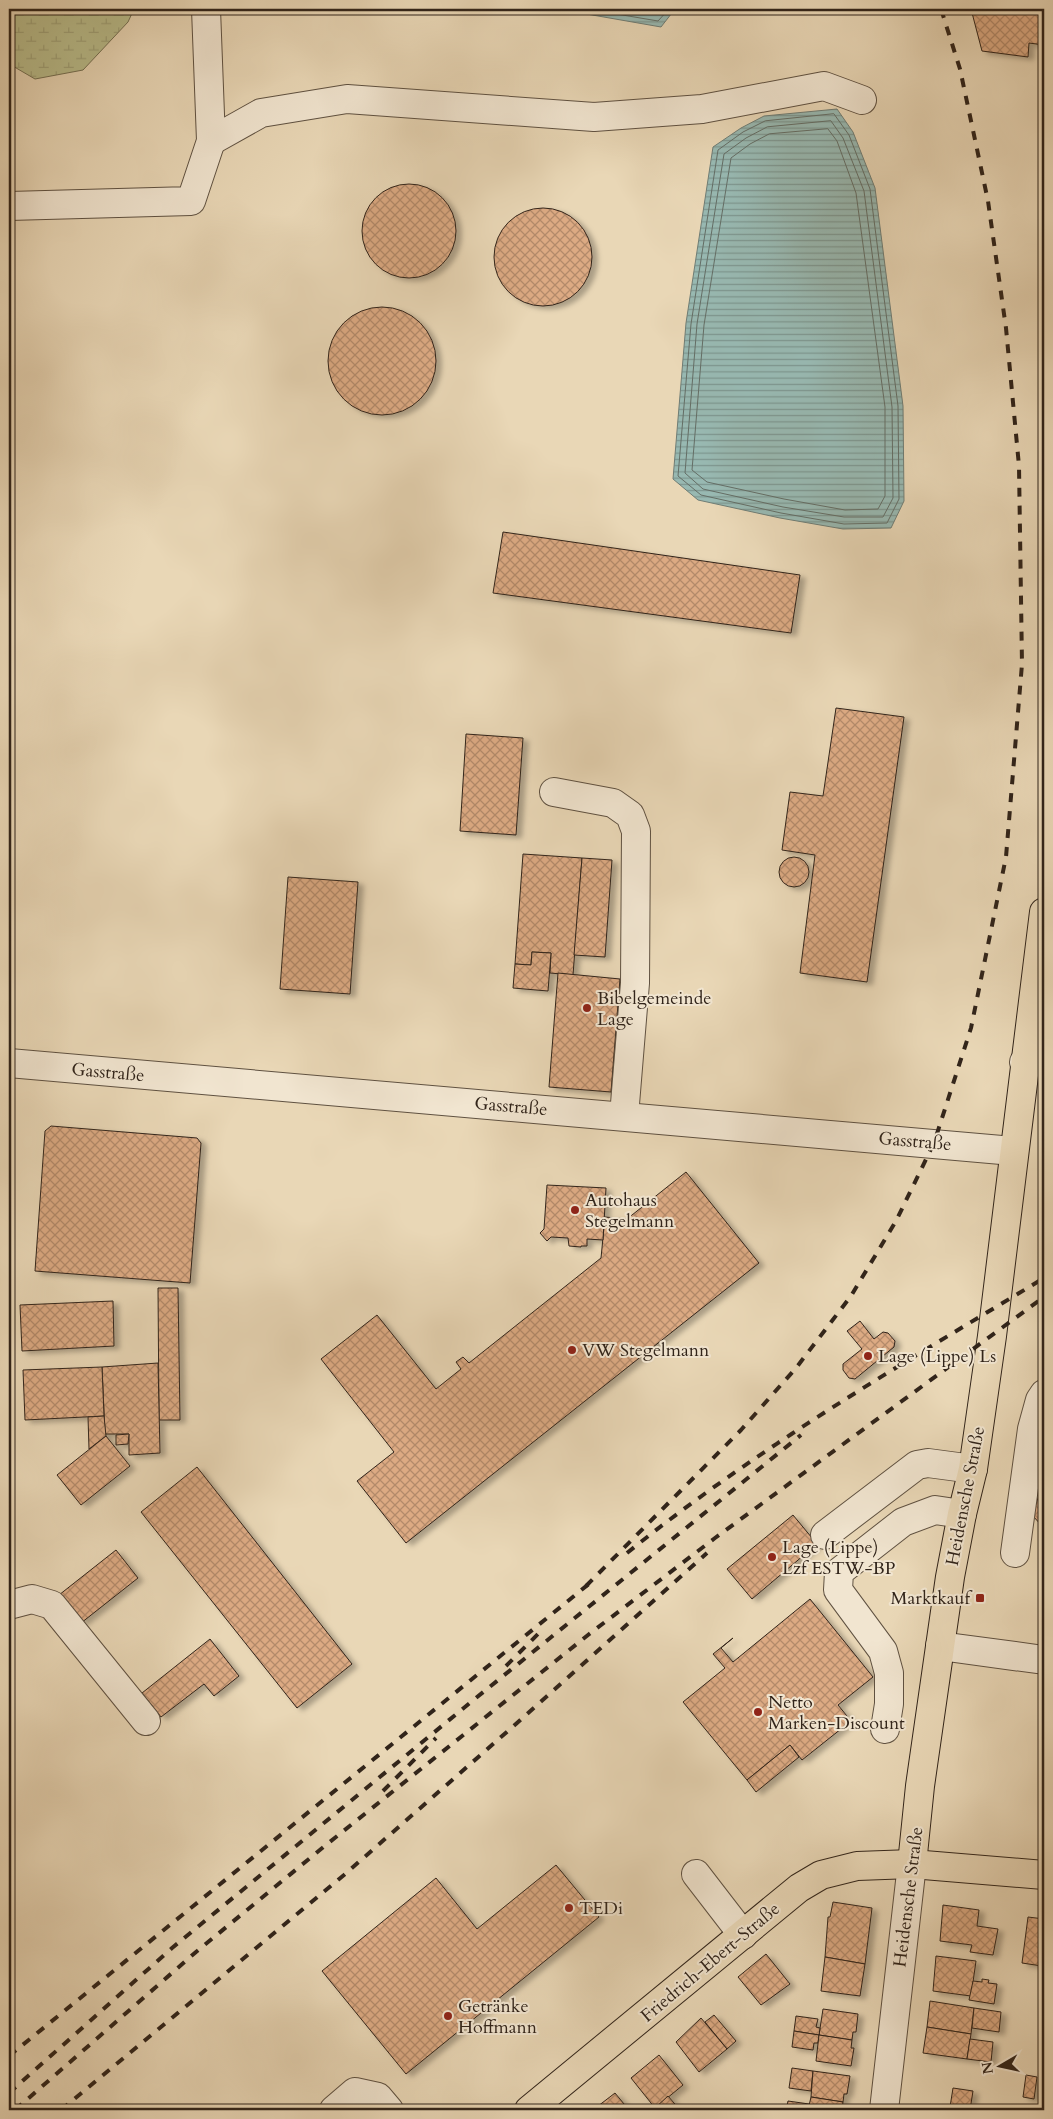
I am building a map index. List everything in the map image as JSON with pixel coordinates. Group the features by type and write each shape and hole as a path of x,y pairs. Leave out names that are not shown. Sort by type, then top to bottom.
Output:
{"main road":[{"name":"Heidensche Straße","path":"912,1864 920,1786 940,1646 962,1514 972,1469 992,1336 1014,1151 1034,1059 1044,912"},
{"name":"Friedrich-Ebert-Straße","path":"529,2110 800,1888 821,1875 857,1866 912,1864 1044,1875"}],"street":[{"path":"9,206 191,201 211,141 206,9"},
{"path":"211,141 261,113 347,100 594,117 702,109 824,86 862,100"},
{"path":"554,792 613,803 630,816 636,832 635,983 624,1116"},
{"name":"Gasstraße","path":"9,1063 1014,1151"},
{"path":"1015,1553 1032,1429 1040,1400 1044,1394"},
{"path":"825,1535 917,1465 928,1462 972,1469"},
{"path":"885,1729 889,1673 883,1651 838,1590 839,1572 903,1522 935,1510 962,1514"},
{"path":"9,1605 32,1599 52,1605 146,1721"},
{"path":"940,1646 1044,1660"},
{"name":"Heidensche Straße","path":"884,2110 912,1864"},
{"path":"696,1874 743,1935"},
{"path":"334,2110 355,2092 378,2097 389,2110"}],"green space":[{"path":"12,9 134,9 128,22 83,70 35,79 11,65 9,20"}],"water":[{"path":"558,9 675,9 661,27"},
{"path":"837,109 853,132 875,188 903,406 904,501 891,528 843,529 780,518 698,500 673,479 686,323 713,147 741,128 764,116"}],"building":[{"path":"971,9 1044,9 1044,45 1029,43 1028,57 982,51"},
{"path":"400,184 418,184 443,197 453,213 456,231 453,249 443,265 418,278 400,278 375,265 362,240 362,222 375,197"},
{"path":"543,208 553,209 570,216 584,230 591,247 591,267 584,284 570,298 553,305 543,306 533,305 516,298 502,284 495,267 494,257 495,247 502,230 516,216 533,209"},
{"path":"382,307 403,311 420,323 432,340 436,361 432,382 420,399 403,411 382,415 361,411 344,399 332,382 328,361 332,340 344,323 361,311"},
{"path":"503,532 800,575 791,633 493,593"},
{"path":"836,708 904,717 867,982 800,973 815,855 782,850 790,792 823,796"},
{"path":"466,734 523,738 516,835 460,831"},
{"path":"523,854 582,858 573,975 550,973 551,953 532,952 531,965 515,964"},
{"path":"794,857 805,861 809,872 805,883 794,887 783,883 779,872 783,861"},
{"path":"582,858 612,860 605,957 574,955"},
{"path":"288,877 358,882 350,994 280,989"},
{"path":"532,952 551,953 548,991 513,988 515,964 531,965"},
{"name":"Bibelgemeinde Lage","path":"558,973 620,979 611,1092 549,1087"},
{"path":"51,1126 197,1138 201,1143 190,1283 35,1271 45,1131"},
{"path":"686,1172 759,1263 406,1543 357,1481 394,1452 321,1359 377,1315 436,1389 461,1369 456,1362 463,1357 469,1363 601,1258 605,1217 627,1219"},
{"name":"Autohaus Stegelmann","path":"547,1185 606,1188 603,1240 587,1239 587,1246 581,1247 569,1246 568,1238 551,1237 547,1241 540,1233 544,1229"},
{"path":"158,1288 178,1288 180,1420 159,1420"},
{"path":"113,1301 114,1346 22,1351 20,1305"},
{"name":"Lage (Lippe) Ls","path":"860,1321 874,1339 883,1332 888,1333 895,1341 894,1347 855,1379 849,1378 843,1370 843,1364 862,1349 847,1331"},
{"path":"158,1363 160,1453 129,1455 129,1434 105,1434 102,1367"},
{"path":"102,1367 104,1416 25,1420 23,1370"},
{"path":"104,1416 106,1436 89,1449 88,1417"},
{"path":"129,1434 128,1444 116,1445 116,1435"},
{"path":"106,1436 130,1466 81,1505 57,1475"},
{"path":"197,1467 352,1664 297,1708 141,1512"},
{"path":"1044,1481 1044,1528 1032,1515"},
{"name":"Lage (Lippe) Lzf ESTW-BP","path":"793,1515 817,1544 752,1599 727,1569"},
{"path":"116,1550 138,1578 81,1623 59,1595"},
{"path":"810,1599 873,1677 838,1705 851,1721 802,1760 790,1745 747,1780 683,1702 725,1668 713,1654 733,1638 721,1648 733,1662"},
{"path":"210,1639 239,1676 214,1696 204,1684 161,1717 142,1693"},
{"path":"790,1745 799,1757 756,1792 747,1780"},
{"path":"556,1865 599,1917 406,2074 322,1971 436,1878 477,1929"},
{"path":"833,1902 872,1908 865,1964 825,1957 828,1917 830,1917"},
{"path":"943,1905 979,1910 977,1926 998,1929 993,1955 970,1952 972,1945 940,1941"},
{"path":"1028,1917 1044,1919 1042,1966 1022,1963"},
{"path":"766,1954 790,1984 761,2005 738,1977"},
{"path":"936,1956 976,1961 971,1996 933,1991"},
{"path":"825,1957 865,1964 860,1996 821,1991"},
{"path":"982,1979 989,1980 988,1983 997,1984 994,2004 969,2000 973,1981 982,1982"},
{"path":"930,2001 974,2008 971,2034 927,2027"},
{"path":"974,2008 1001,2012 999,2032 972,2028"},
{"path":"823,2009 858,2014 856,2032 853,2032 852,2040 819,2035"},
{"path":"714,2015 736,2041 727,2049 705,2022"},
{"path":"796,2016 818,2019 816,2027 820,2028 819,2035 794,2031"},
{"path":"701,2018 727,2049 699,2072 676,2042"},
{"path":"927,2027 971,2034 967,2059 923,2053"},
{"path":"794,2031 819,2035 818,2043 814,2043 813,2050 792,2047"},
{"path":"819,2035 852,2040 851,2048 854,2048 851,2066 816,2061"},
{"path":"970,2039 993,2042 991,2062 967,2059"},
{"path":"659,2055 683,2085 655,2108 631,2078"},
{"path":"792,2068 813,2071 811,2091 789,2088"},
{"path":"813,2071 850,2076 847,2094 844,2094 843,2102 811,2097"},
{"path":"1026,2075 1037,2077 1034,2099 1023,2097"},
{"path":"953,2088 973,2091 970,2110 950,2107"},
{"path":"615,2093 629,2110 593,2110 602,2103"},
{"path":"668,2096 680,2110 657,2110 655,2108"},
{"path":"811,2097 843,2102 842,2110 808,2110"},
{"path":"788,2101 809,2104 808,2110 786,2110"}],"railway":[{"path":"586,1586 741,1430 796,1368 851,1296 896,1221 934,1143 971,1028 1006,857 1022,664 1019,466 1006,328 988,201 960,69 941,9"},
{"path":"627,1553 727,1478 831,1408 1044,1278"},
{"path":"15,2110 196,1952 588,1635 715,1538 1044,1297"},
{"path":"9,2093 172,1948 471,1702 801,1435"},
{"path":"61,2110 344,1875 707,1553"},
{"path":"9,2056 590,1583"},
{"path":"506,1666 541,1631"},
{"path":"383,1791 436,1738"}],"place":[{"name":"Bibelgemeinde Lage","path":"587,1008"},
{"name":"Autohaus Stegelmann","path":"575,1210"},
{"name":"VW Stegelmann","path":"572,1350"},
{"name":"Lage (Lippe) Ls","path":"868,1356"},
{"name":"Lage (Lippe) Lzf ESTW-BP","path":"772,1557"},
{"name":"Marktkauf","path":"980,1598"},
{"name":"Netto Marken-Discount","path":"758,1712"},
{"name":"TEDi","path":"569,1908"},
{"name":"Getränke Hoffmann","path":"448,2016"}]}
